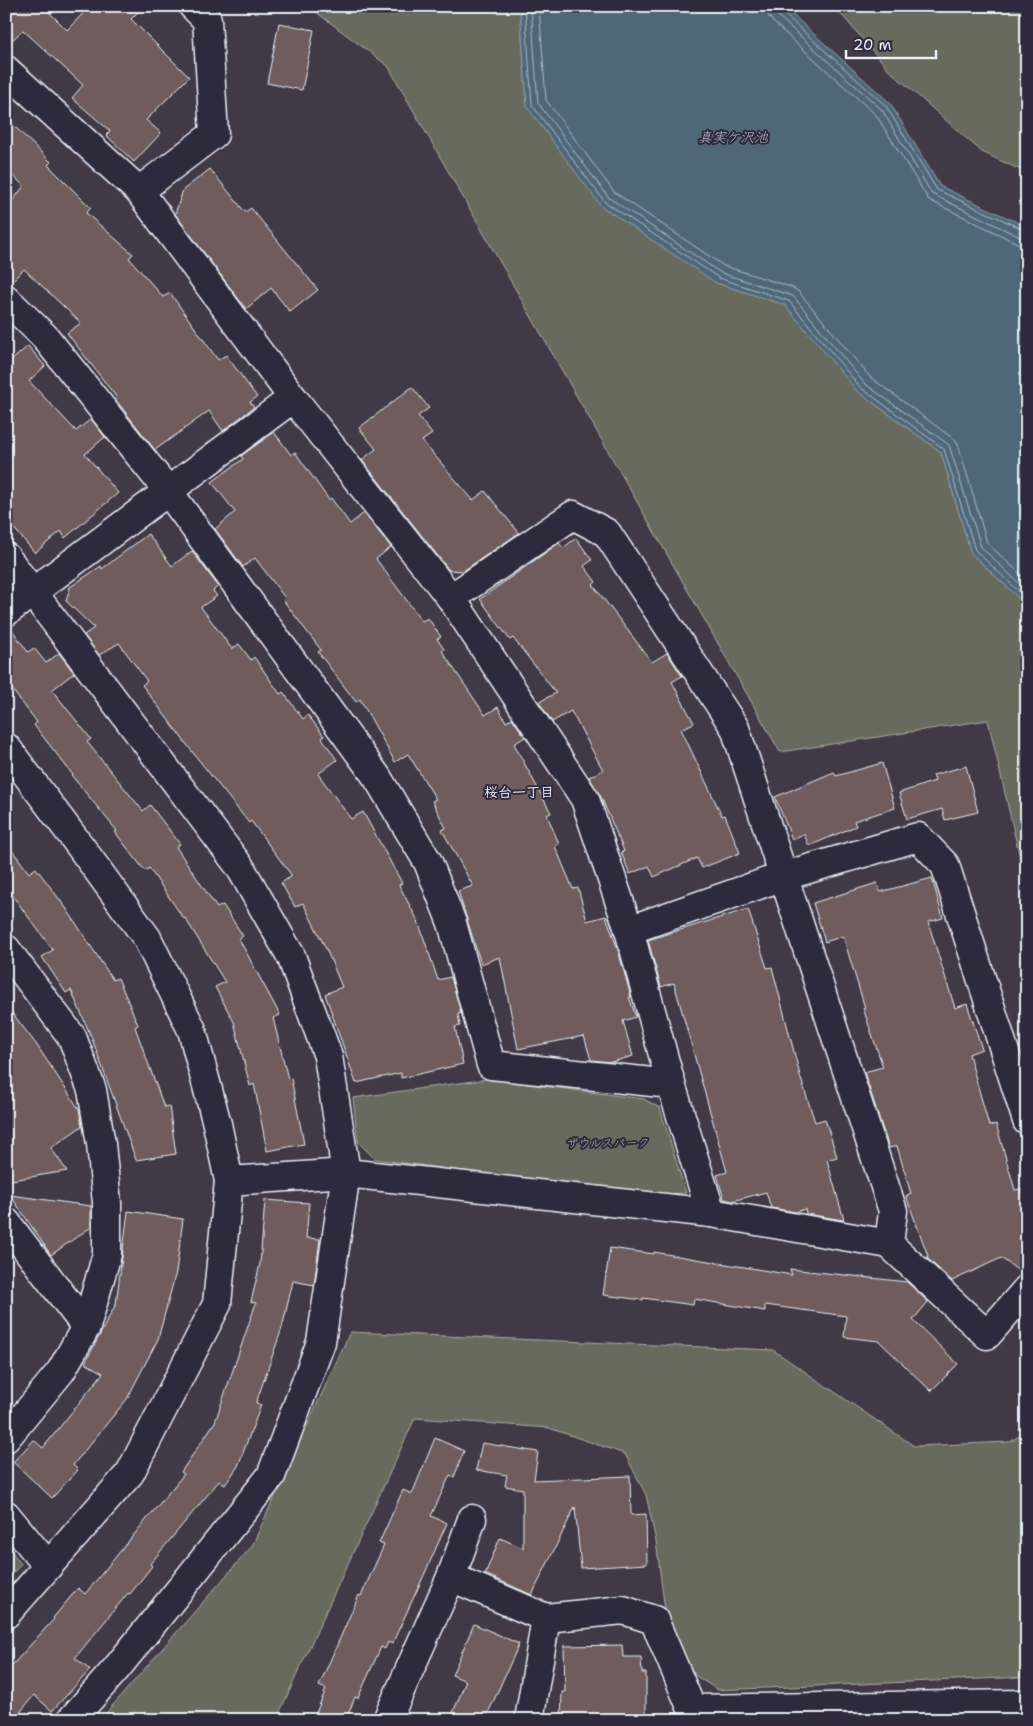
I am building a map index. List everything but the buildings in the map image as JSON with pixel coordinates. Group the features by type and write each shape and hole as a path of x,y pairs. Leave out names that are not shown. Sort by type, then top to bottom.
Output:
{"street":[{"path":"139,191 214,134 207,20 193,6"},
{"path":"6,70 139,191 293,398 451,598 586,799 629,930 671,1084 711,1213"},
{"path":"6,299 45,337 168,491 377,777 428,862 452,923 492,1065 671,1084"},
{"path":"6,612 293,398"},
{"path":"451,598 573,515 607,533 735,728 893,1210 888,1244"},
{"path":"6,557 240,867 291,956 328,1056 346,1173 320,1342 271,1476 116,1669 72,1720"},
{"path":"6,747 146,938 192,1030 217,1124 228,1181 217,1304 130,1473 6,1614"},
{"path":"629,930 784,876 918,837 945,865 1027,1121"},
{"path":"6,949 72,1037 92,1090 101,1144 107,1203 107,1254 86,1327 62,1371 6,1438"},
{"path":"228,1181 346,1173 711,1213 888,1244 987,1335 1027,1289"},
{"path":"6,1222 86,1327"},
{"path":"6,1515 48,1566"},
{"path":"387,1720 450,1577 472,1519"},
{"path":"450,1577 546,1618 623,1610 654,1620 692,1714 802,1714 1027,1704"},
{"path":"529,1720 546,1618"}],"green space":[{"path":"308,6 520,6 527,107 716,283 785,304 857,391 941,452 971,553 1027,606 1027,888 988,720 780,752 388,66"},
{"path":"834,6 1027,6 1027,173 982,152 890,71"},
{"name":"ザウルスパーク","path":"488,1079 644,1099 660,1108 686,1193 635,1195 375,1159 358,1142 353,1098"},
{"path":"350,1332 773,1350 914,1446 1010,1442 1027,1431 1027,1677 718,1690 696,1676 668,1634 656,1541 646,1495 625,1454 549,1428 415,1418 276,1720 100,1720 252,1546"},
{"path":"6,1544 21,1564 6,1581"}],"water":[{"name":"真実ケ沢池","path":"520,6 783,6 890,103 940,186 1027,227 1027,606 971,553 941,452 857,391 785,305 716,283 601,206 527,107"}],"district":[{"name":"桜台一丁目","path":"519,792"}]}
